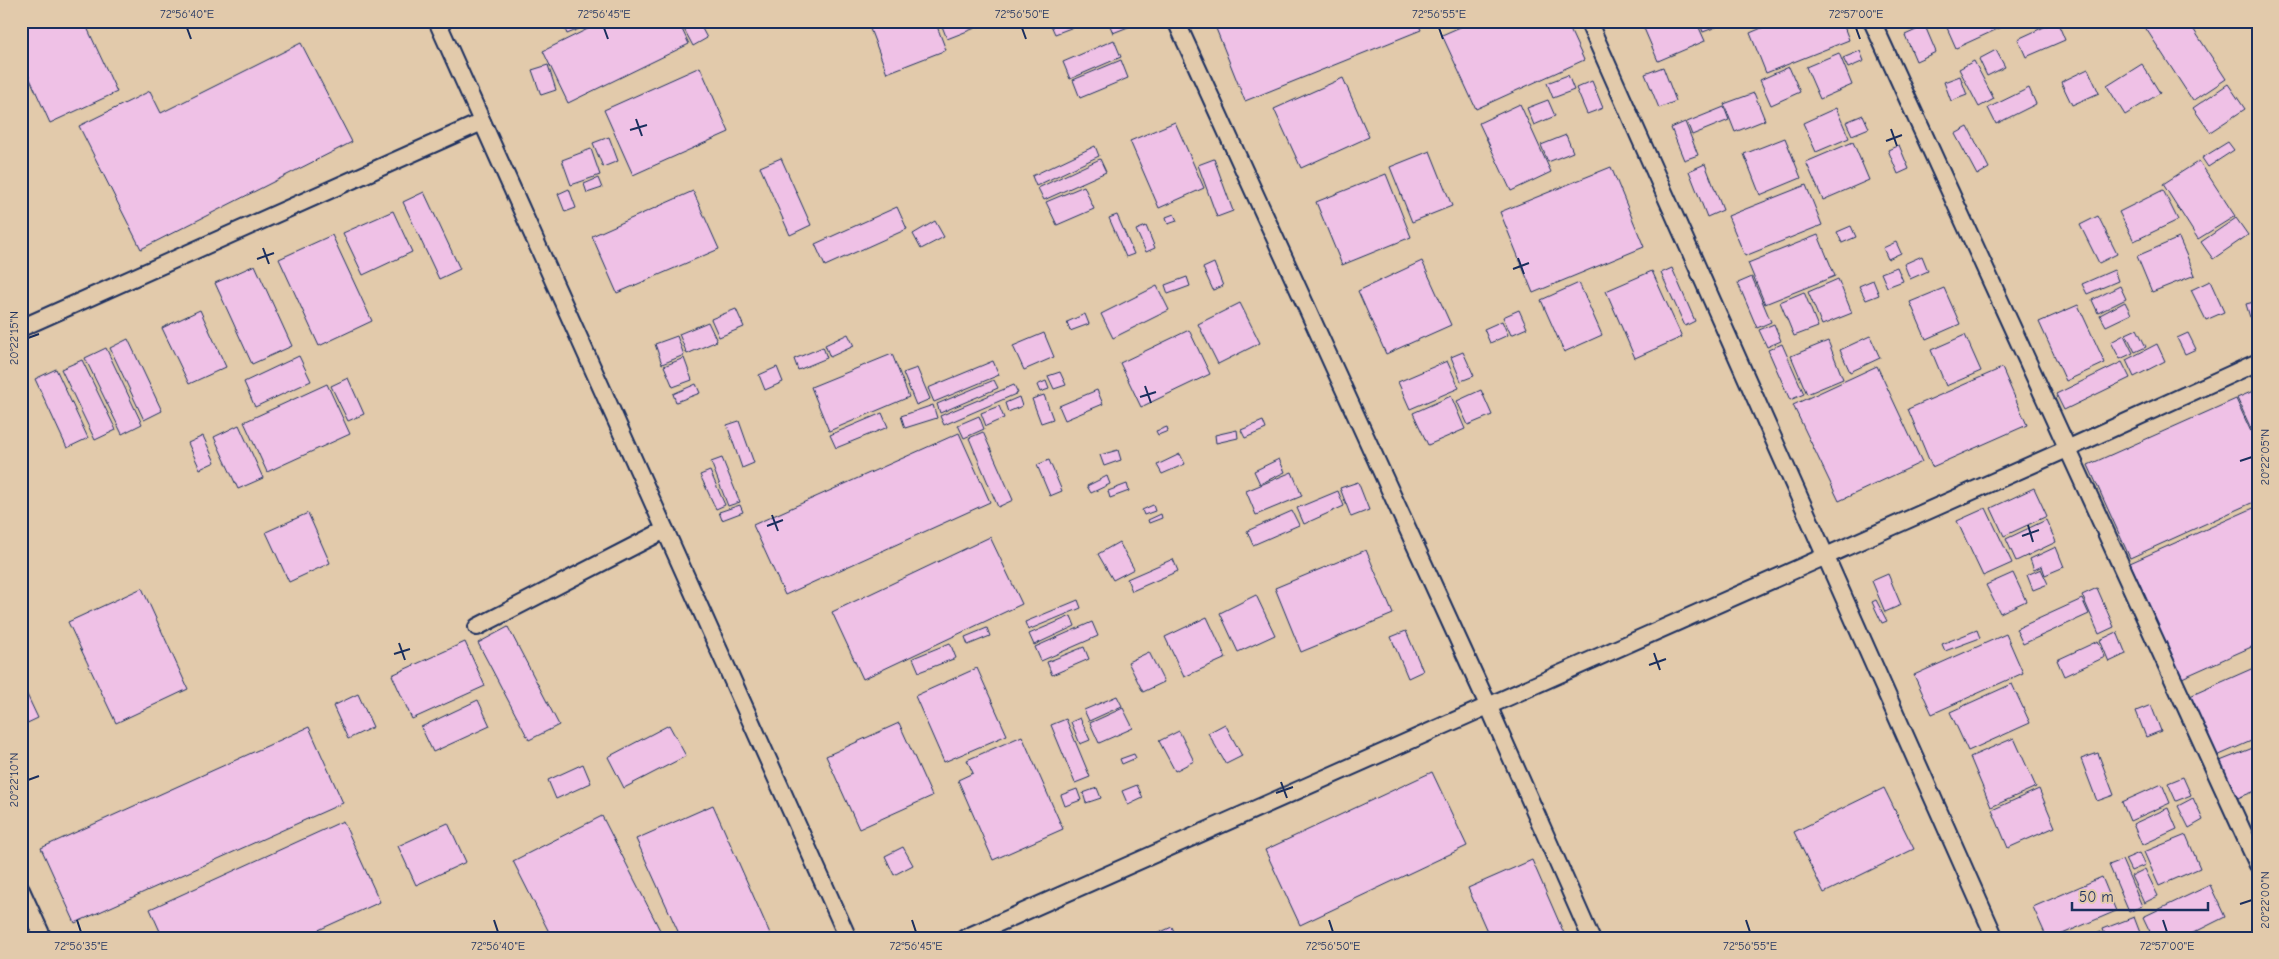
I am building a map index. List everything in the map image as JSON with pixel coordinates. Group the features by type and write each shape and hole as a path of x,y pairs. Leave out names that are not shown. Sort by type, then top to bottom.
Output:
{"street":[{"path":"437,21 848,938"},
{"path":"1176,21 1488,705 1590,938"},
{"path":"1588,21 1995,938"},
{"path":"1872,21 2258,865"},
{"path":"21,328 482,122"},
{"path":"965,938 2067,450 2258,362"},
{"path":"477,627 665,530"},
{"path":"21,890 43,938"}],"building":[{"path":"21,21 84,21 117,92 50,123 21,59"},
{"path":"576,21 579,29 567,34 562,22"},
{"path":"604,21 678,21 689,44 568,103 543,51"},
{"path":"698,21 707,38 693,46 683,27"},
{"path":"867,21 935,21 946,50 887,73"},
{"path":"940,21 993,21 947,39"},
{"path":"1055,21 1089,21 1055,34 1050,23"},
{"path":"1108,21 1132,21 1133,25 1113,33"},
{"path":"1213,21 1417,21 1421,30 1245,101"},
{"path":"1474,21 1566,21 1584,60 1476,109 1442,35"},
{"path":"1654,21 1696,21 1705,41 1658,61 1643,26"},
{"path":"1699,21 1719,21 1721,25 1703,32"},
{"path":"1778,21 1842,21 1849,40 1766,73 1750,33"},
{"path":"1944,21 2015,21 1956,48"},
{"path":"2057,21 2065,40 2026,57 2018,39"},
{"path":"2141,21 2188,21 2226,79 2193,101"},
{"path":"1925,26 1936,52 1916,61 1905,35"},
{"path":"1114,40 1121,57 1070,79 1063,62"},
{"path":"301,43 352,142 141,249 79,126 150,91 161,113"},
{"path":"1996,50 2005,67 1987,76 1979,59"},
{"path":"1860,51 1864,61 1848,68 1843,58"},
{"path":"1839,53 1852,85 1820,99 1806,67"},
{"path":"1121,60 1128,78 1080,98 1073,80"},
{"path":"1974,61 1994,99 1979,107 1959,69"},
{"path":"2142,64 2160,93 2125,115 2107,86"},
{"path":"548,65 556,90 541,95 532,70"},
{"path":"700,67 729,132 633,175 604,110"},
{"path":"1663,67 1676,101 1659,108 1645,74"},
{"path":"1789,67 1800,92 1771,105 1760,80"},
{"path":"2088,69 2099,93 2072,105 2061,82"},
{"path":"1568,75 1574,90 1553,98 1547,83"},
{"path":"1960,76 1967,95 1951,101 1944,82"},
{"path":"1343,78 1369,137 1301,168 1274,109"},
{"path":"1592,81 1603,108 1587,114 1576,88"},
{"path":"2228,84 2245,109 2210,132 2193,108"},
{"path":"2029,88 2036,104 1996,124 1988,108"},
{"path":"1754,93 1765,120 1735,132 1724,104"},
{"path":"1548,100 1555,116 1534,125 1527,108"},
{"path":"1520,104 1551,172 1511,191 1479,123"},
{"path":"1724,107 1729,120 1692,135 1687,122"},
{"path":"1836,108 1849,138 1816,152 1803,123"},
{"path":"1863,115 1869,128 1852,135 1846,122"},
{"path":"1175,122 1204,188 1159,208 1130,141"},
{"path":"1685,122 1698,155 1684,160 1671,128"},
{"path":"1968,127 1989,168 1977,175 1955,134"},
{"path":"1566,135 1573,152 1548,162 1541,145"},
{"path":"609,137 618,161 603,167 593,143"},
{"path":"1785,138 1801,178 1760,195 1744,154"},
{"path":"1853,142 1869,180 1823,200 1806,162"},
{"path":"2228,142 2234,150 2208,167 2202,158"},
{"path":"1899,145 1909,169 1898,174 1888,150"},
{"path":"1095,146 1099,156 1036,186 1032,176"},
{"path":"591,149 600,175 571,185 562,160"},
{"path":"1430,151 1452,206 1412,222 1390,167"},
{"path":"781,158 811,225 790,235 760,167"},
{"path":"1100,159 1106,172 1044,200 1038,188"},
{"path":"1214,159 1233,211 1217,217 1198,165"},
{"path":"2199,161 2235,216 2198,239 2163,184"},
{"path":"1705,164 1723,210 1707,217 1689,171"},
{"path":"1611,167 1644,247 1533,293 1500,212"},
{"path":"1386,174 1411,237 1342,265 1316,202"},
{"path":"598,178 602,188 587,193 584,184"},
{"path":"1806,185 1822,225 1745,256 1728,216"},
{"path":"1084,186 1094,209 1057,225 1046,202"},
{"path":"569,189 576,208 565,212 558,194"},
{"path":"2163,190 2178,220 2134,241 2119,212"},
{"path":"693,191 719,249 617,293 592,236"},
{"path":"424,192 460,269 439,279 403,202"},
{"path":"897,207 907,229 825,266 815,244"},
{"path":"393,211 412,252 363,275 343,233"},
{"path":"1174,214 1177,221 1168,224 1166,217"},
{"path":"1117,215 1134,254 1126,257 1109,218"},
{"path":"2098,216 2117,254 2099,263 2080,225"},
{"path":"2236,218 2248,235 2213,259 2201,242"},
{"path":"935,221 944,237 921,249 913,234"},
{"path":"1146,226 1155,248 1146,252 1136,230"},
{"path":"1851,226 1856,237 1842,243 1837,232"},
{"path":"332,235 372,321 319,346 279,259"},
{"path":"1818,235 1835,276 1765,304 1748,263"},
{"path":"2179,238 2195,275 2152,292 2137,256"},
{"path":"1896,242 1901,253 1888,259 1883,248"},
{"path":"1922,256 1928,271 1910,279 1904,264"},
{"path":"1422,261 1451,325 1386,354 1358,291"},
{"path":"1214,263 1223,286 1213,290 1203,268"},
{"path":"255,265 292,346 252,364 215,283"},
{"path":"1897,267 1903,281 1887,287 1881,273"},
{"path":"1672,268 1695,321 1685,326 1661,273"},
{"path":"2114,270 2118,281 2087,294 2082,284"},
{"path":"1652,271 1682,337 1635,358 1606,291"},
{"path":"1187,277 1190,286 1168,294 1165,285"},
{"path":"1752,277 1771,322 1757,328 1738,283"},
{"path":"1838,279 1852,313 1822,325 1808,292"},
{"path":"1873,280 1879,295 1866,300 1859,286"},
{"path":"2210,281 2224,312 2206,320 2191,290"},
{"path":"1579,283 1602,335 1564,352 1541,300"},
{"path":"1157,286 1169,310 1113,338 1101,314"},
{"path":"2120,286 2126,299 2098,313 2092,300"},
{"path":"1944,288 1960,324 1926,339 1910,302"},
{"path":"1804,292 1818,327 1794,336 1780,302"},
{"path":"2258,301 2258,322 2252,324 2246,304"},
{"path":"2125,302 2131,314 2106,326 2100,315"},
{"path":"1240,303 1260,343 1218,364 1198,324"},
{"path":"2078,305 2105,363 2066,381 2039,322"},
{"path":"736,309 744,327 719,337 711,319"},
{"path":"200,310 226,367 189,384 162,328"},
{"path":"1519,310 1527,328 1511,335 1503,317"},
{"path":"1085,314 1089,324 1070,331 1067,322"},
{"path":"1502,321 1508,335 1490,343 1484,329"},
{"path":"708,322 717,341 687,354 679,334"},
{"path":"1774,324 1781,341 1767,347 1759,330"},
{"path":"2137,329 2146,347 2135,352 2126,334"},
{"path":"1189,330 1210,374 1141,407 1120,363"},
{"path":"1044,333 1054,357 1024,370 1013,346"},
{"path":"2188,333 2196,349 2185,354 2177,338"},
{"path":"848,334 854,346 830,357 825,345"},
{"path":"1965,335 1981,371 1946,386 1931,350"},
{"path":"2124,335 2133,353 2120,359 2111,342"},
{"path":"677,336 684,355 662,364 655,344"},
{"path":"1870,336 1880,358 1850,372 1840,350"},
{"path":"128,339 162,411 144,420 110,348"},
{"path":"1828,341 1843,379 1807,394 1791,356"},
{"path":"1782,344 1804,394 1790,400 1768,350"},
{"path":"2157,344 2165,361 2134,377 2126,360"},
{"path":"823,347 827,358 798,370 794,359"},
{"path":"106,348 142,424 122,434 85,358"},
{"path":"1463,352 1474,376 1461,381 1451,357"},
{"path":"892,354 909,397 829,431 811,387"},
{"path":"299,356 311,381 255,407 244,382"},
{"path":"684,358 692,380 673,387 664,366"},
{"path":"82,360 116,430 95,440 61,369"},
{"path":"993,361 999,375 934,402 928,388"},
{"path":"1447,361 1459,388 1410,409 1398,382"},
{"path":"2122,362 2130,378 2064,410 2056,394"},
{"path":"1877,366 1922,462 1839,501 1793,405"},
{"path":"777,367 783,382 765,390 759,375"},
{"path":"917,368 930,399 916,405 903,373"},
{"path":"2002,368 2027,425 1932,467 1908,409"},
{"path":"56,369 88,438 67,448 35,379"},
{"path":"1060,372 1066,385 1054,389 1048,376"},
{"path":"348,378 364,414 348,421 331,386"},
{"path":"994,380 998,388 940,413 937,404"},
{"path":"1046,381 1049,389 1040,392 1037,385"},
{"path":"327,384 350,434 267,472 244,422"},
{"path":"696,384 700,393 676,402 673,394"},
{"path":"1014,385 1018,393 944,425 940,416"},
{"path":"2258,389 2258,444 2237,398"},
{"path":"1097,390 1103,404 1065,420 1059,406"},
{"path":"1481,390 1492,415 1468,425 1457,401"},
{"path":"1044,395 1053,419 1041,423 1032,399"},
{"path":"1451,396 1465,429 1428,445 1413,413"},
{"path":"1019,397 1022,406 1008,412 1005,403"},
{"path":"2236,399 2258,447 2258,500 2130,558 2088,465"},
{"path":"933,405 937,418 905,428 901,416"},
{"path":"999,406 1004,418 986,426 981,413"},
{"path":"882,413 888,427 836,448 830,435"},
{"path":"979,416 984,429 964,438 958,425"},
{"path":"739,421 754,463 742,468 727,425"},
{"path":"1263,421 1266,429 1245,438 1241,430"},
{"path":"239,425 263,478 238,489 214,437"},
{"path":"1167,427 1168,431 1158,435 1156,431"},
{"path":"1237,430 1238,438 1216,443 1215,435"},
{"path":"983,432 1013,500 998,507 969,438"},
{"path":"959,433 990,502 785,595 753,525"},
{"path":"203,436 215,462 200,469 188,443"},
{"path":"1118,450 1121,460 1104,466 1100,455"},
{"path":"1180,454 1185,464 1162,474 1157,465"},
{"path":"722,458 740,502 728,506 711,462"},
{"path":"1279,459 1285,472 1260,484 1254,471"},
{"path":"1049,460 1062,491 1050,496 1037,465"},
{"path":"710,471 725,505 716,509 700,475"},
{"path":"1292,472 1302,496 1256,515 1246,491"},
{"path":"1107,476 1110,484 1091,493 1087,486"},
{"path":"1358,482 1369,510 1351,517 1340,488"},
{"path":"1127,484 1129,491 1110,498 1108,491"},
{"path":"2034,488 2047,516 2004,536 1991,508"},
{"path":"1338,491 1344,506 1304,524 1297,508"},
{"path":"740,505 743,512 722,520 719,512"},
{"path":"1153,505 1155,511 1144,515 1142,510"},
{"path":"2258,506 2258,644 2182,678 2130,563"},
{"path":"1986,508 2012,563 1983,576 1957,521"},
{"path":"1292,511 1299,525 1253,545 1247,531"},
{"path":"308,513 330,563 289,582 266,532"},
{"path":"1161,514 1162,518 1149,523 1148,520"},
{"path":"2046,520 2056,542 2016,561 2006,539"},
{"path":"990,537 1022,604 863,679 832,612"},
{"path":"1119,542 1134,569 1113,580 1098,554"},
{"path":"2056,547 2064,567 2045,575 2042,566 2034,570 2030,559"},
{"path":"1366,550 1393,614 1301,652 1275,588"},
{"path":"1173,559 1178,571 1132,591 1127,579"},
{"path":"2041,569 2048,584 2033,590 2027,575"},
{"path":"2013,573 2026,601 2000,613 1986,585"},
{"path":"1888,574 1901,605 1885,612 1872,581"},
{"path":"142,588 188,689 116,723 68,622"},
{"path":"2097,588 2114,627 2099,634 2082,595"},
{"path":"1256,595 1275,635 1238,652 1220,613"},
{"path":"2082,599 2089,614 2023,644 2016,629"},
{"path":"1078,600 1081,608 1028,630 1025,622"},
{"path":"1876,600 1887,621 1882,623 1872,602"},
{"path":"1071,616 1075,626 1034,645 1029,634"},
{"path":"1207,617 1226,658 1184,677 1165,637"},
{"path":"1092,622 1098,636 1041,661 1035,647"},
{"path":"508,627 559,725 529,740 478,643"},
{"path":"987,628 990,636 968,645 965,637"},
{"path":"1977,630 1980,638 1945,651 1942,644"},
{"path":"1406,631 1423,671 1408,678 1391,637"},
{"path":"2117,632 2126,654 2109,662 2100,640"},
{"path":"2006,634 2023,673 1932,714 1914,675"},
{"path":"2098,641 2105,657 2064,676 2057,660"},
{"path":"465,642 485,686 412,719 392,675"},
{"path":"950,643 956,658 919,672 913,658"},
{"path":"1084,647 1089,659 1052,675 1047,662"},
{"path":"1149,652 1164,682 1143,692 1128,662"},
{"path":"2258,666 2258,738 2217,756 2190,696"},
{"path":"977,668 1007,735 944,762 915,696"},
{"path":"21,682 38,718 21,726"},
{"path":"2012,684 2030,723 1968,751 1950,712"},
{"path":"358,694 373,727 348,739 333,706"},
{"path":"1117,696 1122,706 1089,721 1084,710"},
{"path":"478,700 490,726 433,752 421,727"},
{"path":"2151,705 2161,731 2146,737 2136,711"},
{"path":"1123,708 1133,728 1099,743 1090,723"},
{"path":"1080,718 1090,740 1080,744 1071,722"},
{"path":"1066,719 1090,777 1075,783 1051,725"},
{"path":"899,723 932,796 859,829 826,756"},
{"path":"1225,724 1242,756 1226,764 1208,733"},
{"path":"669,725 686,756 624,788 608,757"},
{"path":"309,727 343,803 75,923 41,848"},
{"path":"1179,731 1194,761 1175,771 1159,741"},
{"path":"1022,736 1063,829 993,860 958,780 973,773 967,760"},
{"path":"2014,738 2036,787 1991,807 1970,757"},
{"path":"2258,746 2258,790 2235,799 2220,761"},
{"path":"2098,753 2114,795 2097,801 2081,759"},
{"path":"1134,754 1136,758 1122,764 1120,759"},
{"path":"583,764 591,783 556,799 548,780"},
{"path":"1432,772 1467,846 1300,925 1265,850"},
{"path":"2183,777 2191,795 2176,801 2168,783"},
{"path":"2162,784 2170,803 2130,821 2122,802"},
{"path":"1137,785 1143,798 1128,805 1122,791"},
{"path":"1097,788 1101,798 1086,803 1083,793"},
{"path":"1884,788 1914,849 1824,893 1794,832"},
{"path":"1077,789 1081,800 1065,806 1061,795"},
{"path":"2039,789 2055,827 2008,848 1992,810"},
{"path":"2193,798 2203,820 2189,828 2178,806"},
{"path":"713,805 772,938 681,938 636,839"},
{"path":"2168,808 2177,829 2142,845 2133,824"},
{"path":"602,816 664,938 552,938 513,861"},
{"path":"343,821 380,902 301,938 163,938 150,909"},
{"path":"448,823 466,862 416,885 398,846"},
{"path":"2186,835 2200,868 2159,886 2144,852"},
{"path":"903,847 913,865 894,875 885,856"},
{"path":"2139,853 2145,865 2131,871 2125,859"},
{"path":"1532,860 1566,938 1490,938 1468,888"},
{"path":"2122,860 2142,906 2129,912 2109,865"},
{"path":"2145,869 2158,896 2144,903 2131,876"},
{"path":"2102,877 2116,911 2053,938 2047,938 2033,907"},
{"path":"2210,885 2225,917 2183,938 2153,938 2143,917"},
{"path":"2134,917 2142,938 2106,938 2103,929"},
{"path":"1172,927 1177,938 1147,938"},
{"path":"2101,932 2103,938 2086,938"}]}
